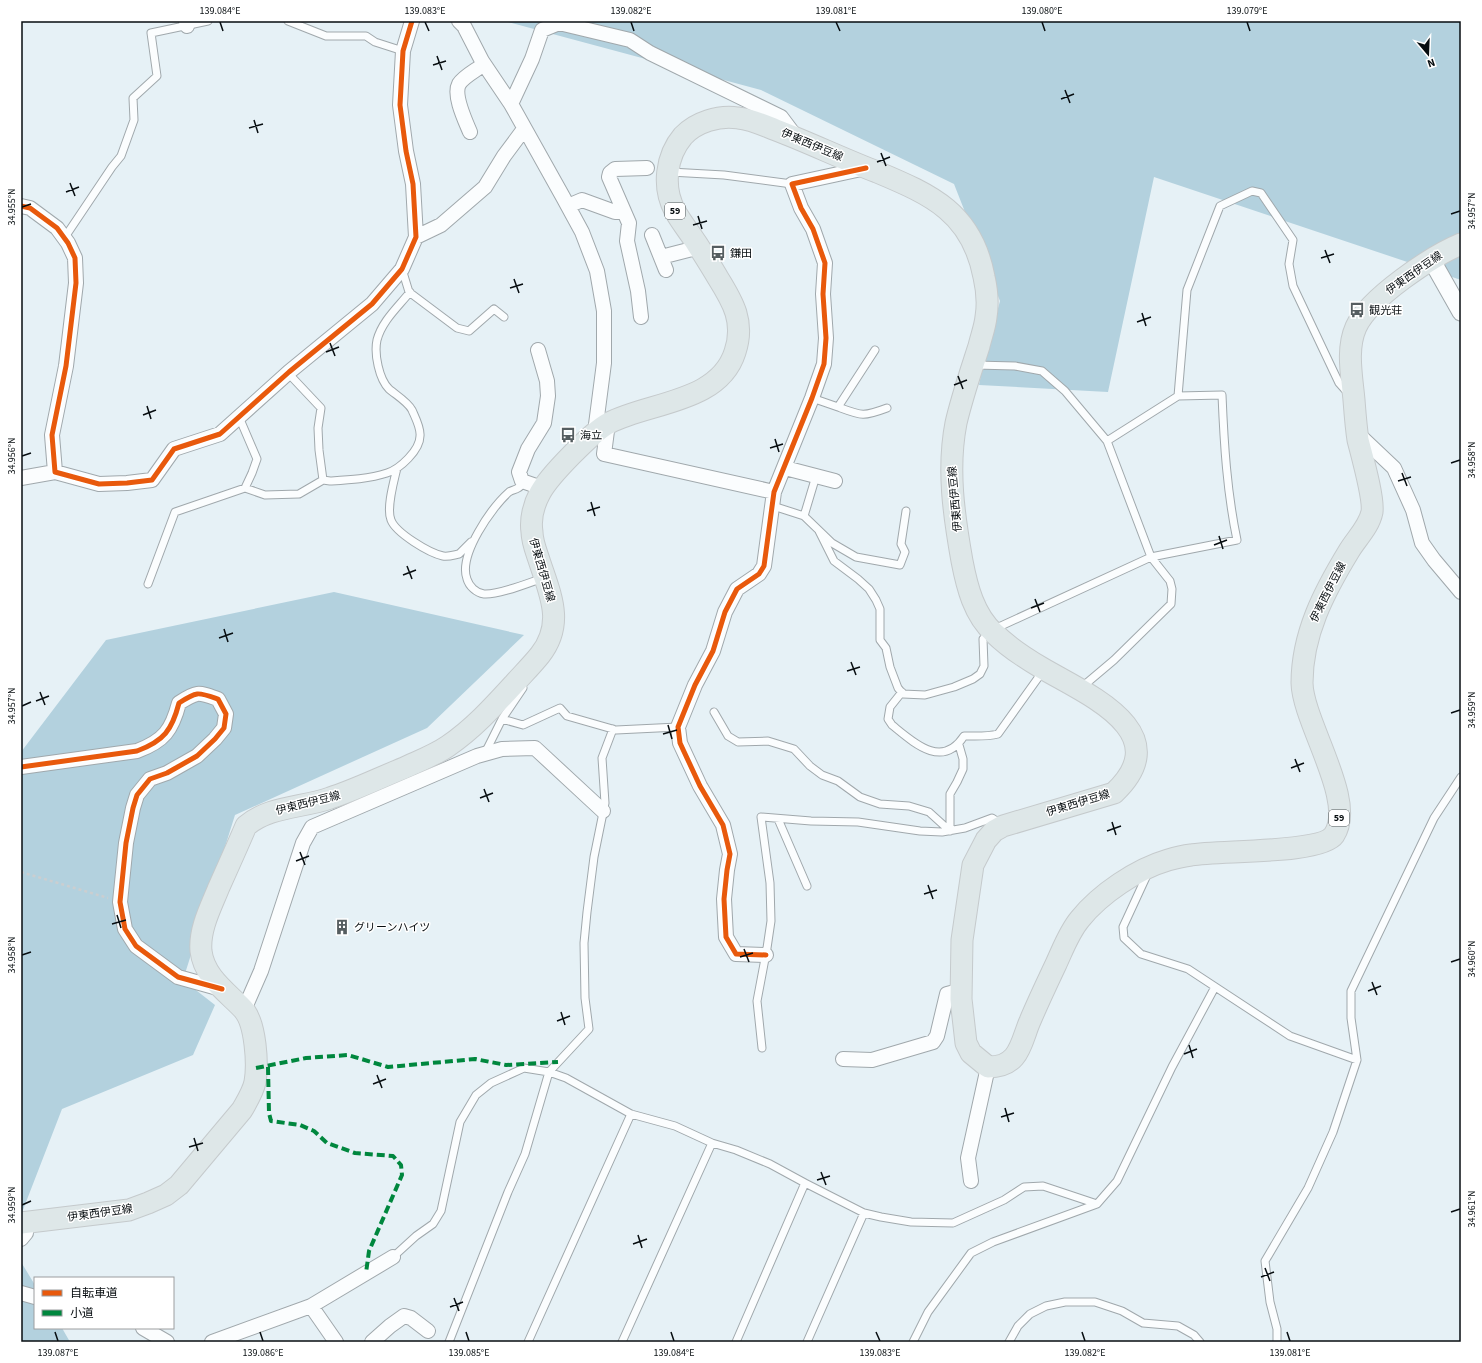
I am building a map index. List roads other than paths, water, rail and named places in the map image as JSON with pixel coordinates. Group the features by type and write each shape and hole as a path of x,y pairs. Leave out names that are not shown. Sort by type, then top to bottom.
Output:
{"main road":[{"name":"伊東西伊豆線","path":"23,1228 129,1210 166,1195 179,1185 242,1110 255,1083 255,1041 251,1026 244,1010 222,989 206,966 201,952 201,937 207,915 246,826 266,814 318,803 348,792 444,750 473,727 532,664 546,647 551,638 553,628 553,610 531,531 533,485 601,428 623,417 696,393 720,377 728,367 735,355 738,333 737,318 733,304 700,247 674,210 670,199 668,172 671,157 674,148 690,128 705,122 726,117 754,121 914,187 947,208 957,217 972,240 984,275 987,298 986,317 956,424 952,458 952,482 956,528 968,588 976,608 990,631 1044,669 1079,689 1121,717 1130,731 1136,745 1133,771 1125,783 1114,793 1003,826 986,840 973,865 962,940 962,990 966,1043 971,1053 988,1066 1006,1064 1016,1054 1067,940 1079,920 1098,900 1127,880 1150,867 1192,854 1300,847 1324,843 1334,837 1340,813 1339,796 1309,711 1302,686 1305,648 1310,627 1322,599 1349,550 1366,525 1372,512 1371,499 1357,433 1351,363 1352,346 1356,328 1366,311 1381,296 1431,259 1461,244"}],"street":[{"path":"21,478 55,472 99,484 152,480 174,449 220,434 288,373 372,304 402,269 416,237 413,184 406,151 400,106 403,51 412,21"},
{"path":"459,21 464,26 484,64 511,104 568,206 582,232 596,271 604,311 604,363 601,428 604,454 774,492"},
{"path":"511,104 532,59 542,30 559,23 630,40 650,53 781,118 796,138"},
{"path":"470,132 458,99 458,89 460,83 484,64"},
{"path":"416,237 441,225 485,187 504,156 524,129"},
{"path":"642,317 627,241 629,223 609,177 610,173 616,169 647,168"},
{"path":"766,955 736,954 726,937 724,899 730,854 723,825 700,786 680,743 678,727 694,685 713,651 725,612 737,589 759,574 764,566 774,492 824,364 826,338 823,294 825,263 813,229 801,208 792,184 866,168"},
{"path":"568,206 582,200 615,212 624,212"},
{"path":"21,206 30,208 57,228 65,238 75,258 76,283 66,366 52,435 55,472"},
{"path":"652,235 666,270"},
{"path":"661,257 700,247"},
{"path":"1431,259 1461,312"},
{"path":"533,485 522,481 519,472 528,449 544,423 548,396 547,381 538,350"},
{"path":"1357,433 1394,468 1413,510 1422,544 1461,592"},
{"path":"784,468 835,481"},
{"path":"21,768 137,751 152,746 168,732 174,720 179,703 191,695 201,693 218,700 226,714 224,728 215,739 197,756 166,773 150,779 137,795 126,843 120,902 124,929 136,946 178,976 222,989"},
{"path":"244,1010 261,971 303,843 312,827 484,754 502,749 536,748 603,811"},
{"path":"843,1059 872,1060 933,1042 937,1036 947,994 962,990"},
{"path":"971,1181 968,1158 988,1066"},
{"path":"212,1342 311,1306 393,1257"},
{"path":"21,1293 34,1297"},
{"path":"311,1306 336,1342"},
{"path":"372,1342 404,1316 411,1318 428,1331"},
{"path":"145,1329 167,1342"}],"lane":[{"path":"65,238 112,167 122,156 134,120 133,98 157,76 151,33 186,23 208,21"},
{"path":"288,21 326,36 366,36 375,42 403,51"},
{"path":"668,172 724,175 792,184"},
{"path":"1178,396 1187,290 1220,206 1252,191 1261,193 1293,240 1289,264 1292,286 1339,383 1354,400"},
{"path":"402,269 410,292 457,328 469,331 494,309 504,318"},
{"path":"148,584 175,512 245,488 264,495 299,494 323,480 330,481 376,476 388,473 397,468 412,454 420,437 420,429 411,409 388,387 382,378 377,358 377,341 383,324 410,292"},
{"path":"838,407 875,350"},
{"path":"973,364 1015,366 1042,371 1065,391 1107,441 1151,558 1170,581 1172,589 1171,604 1114,660 1079,689"},
{"path":"288,373 321,408 318,428 318,450 323,480"},
{"path":"819,531 834,562 858,579 869,589 876,600 880,609 880,640 886,648 890,667 898,688 903,694 925,695 954,687 973,679 980,674 984,666 983,639 990,631 1151,558 1237,540 1230,507 1224,444 1222,396 1178,396 1107,441"},
{"path":"812,398 859,414 868,415 887,408"},
{"path":"238,417 257,459 245,488"},
{"path":"397,468 393,483 390,514 395,527 415,543 443,556 459,554 478,534"},
{"path":"804,516 816,476"},
{"path":"533,485 510,491 483,522 467,554 465,573 468,583 474,590 483,594 495,593 545,577"},
{"path":"773,506 804,516 832,543 856,556 900,566 905,552 901,544 906,511"},
{"path":"484,754 502,719 535,670 532,664"},
{"path":"902,692 890,707 888,719 892,725 924,749 940,753 953,749 959,745 964,736 978,736 986,738 998,734 1044,669"},
{"path":"502,719 523,725 560,708 567,716 613,729 678,727"},
{"path":"714,712 728,736 738,742 768,741 794,749 810,766 822,775 838,781 860,797 880,804 909,806 930,812 950,831"},
{"path":"449,1342 508,1192 525,1154 549,1072 589,1029 585,998 584,943 594,857 604,803 602,758 613,729"},
{"path":"950,831 950,794 962,769 963,759 959,745"},
{"path":"1277,1342 1277,1328 1270,1302 1265,1261 1308,1188 1332,1132 1357,1060 1351,1018 1351,991 1434,818 1461,777"},
{"path":"762,1048 757,1001 771,921 770,883 761,817 810,821 858,822 920,831 942,832 965,828 992,818 1003,826"},
{"path":"778,818 807,886"},
{"path":"1150,867 1123,927 1124,938 1141,954 1188,969 1290,1036 1357,1060"},
{"path":"913,1342 928,1312 971,1253 993,1242 1097,1204 1117,1181 1172,1067 1215,987"},
{"path":"393,1257 416,1236 433,1224 441,1211 460,1122 476,1095 491,1083 524,1068 549,1072 566,1078 631,1114 675,1126 712,1143 736,1150 763,1161 864,1213 911,1222 953,1223 1004,1200 1024,1187 1043,1186 1097,1204"},
{"path":"528,1342 631,1114"},
{"path":"622,1342 712,1143"},
{"path":"736,1342 805,1183"},
{"path":"807,1342 864,1213"},
{"path":"1008,1342 1018,1326 1030,1314 1046,1306 1073,1302 1095,1302 1122,1311 1143,1323 1178,1326 1194,1335 1200,1342"}],"place":[{"name":"鎌田","path":"718,253"},
{"name":"観光荘","path":"1357,310"},
{"name":"海立","path":"568,435"},
{"name":"グリーンハイツ","path":"342,927"}]}
